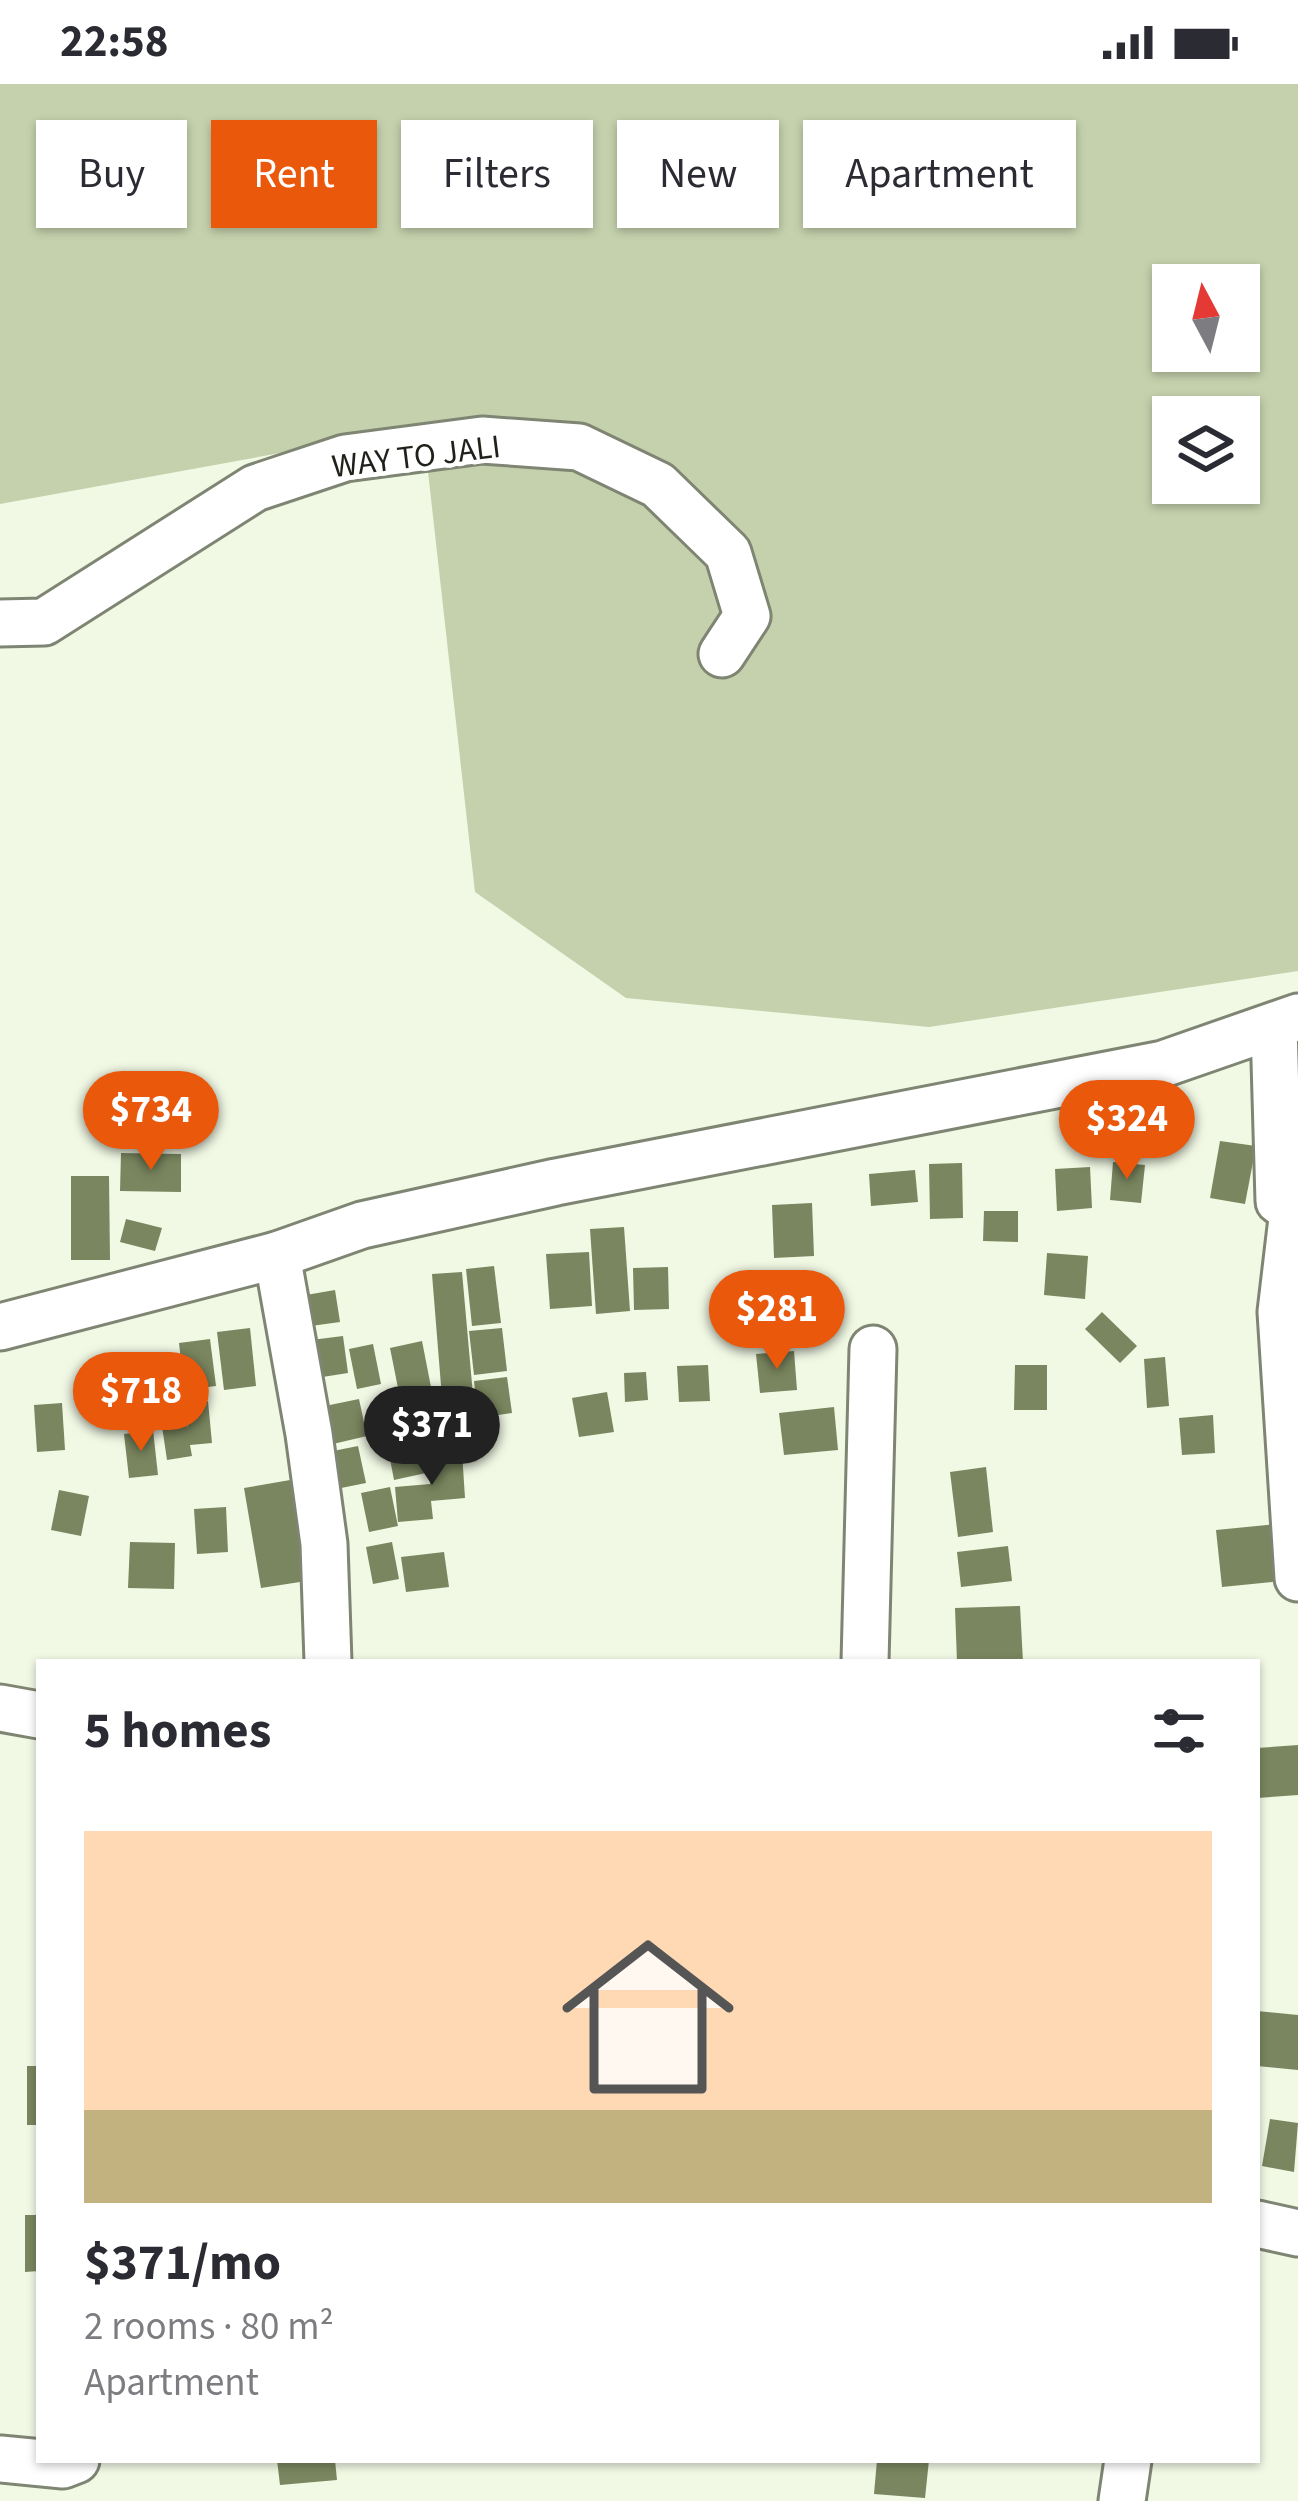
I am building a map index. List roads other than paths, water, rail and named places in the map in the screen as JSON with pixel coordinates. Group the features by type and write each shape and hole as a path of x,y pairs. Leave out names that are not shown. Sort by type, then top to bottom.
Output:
{"street":[{"name":"WAY TO JALI","path":"0,623 44,622 254,488 345,458 482,440 579,447 658,485 728,553 747,616 722,654"},
{"path":"0,1327 277,1255 362,1225 556,1182 1163,1064 1286,1022 1279,1201 1295,1212 1281,1312 1298,1577"},
{"path":"277,1255 324,1544 328,1659"},
{"path":"865,1659 873,1349"},
{"path":"0,1708 36,1714"},
{"path":"1260,2225 1298,2233"},
{"path":"3,2474 69,2463"},
{"path":"79,2463 82,2501"},
{"path":"1122,2501 1128,2463"}]}
